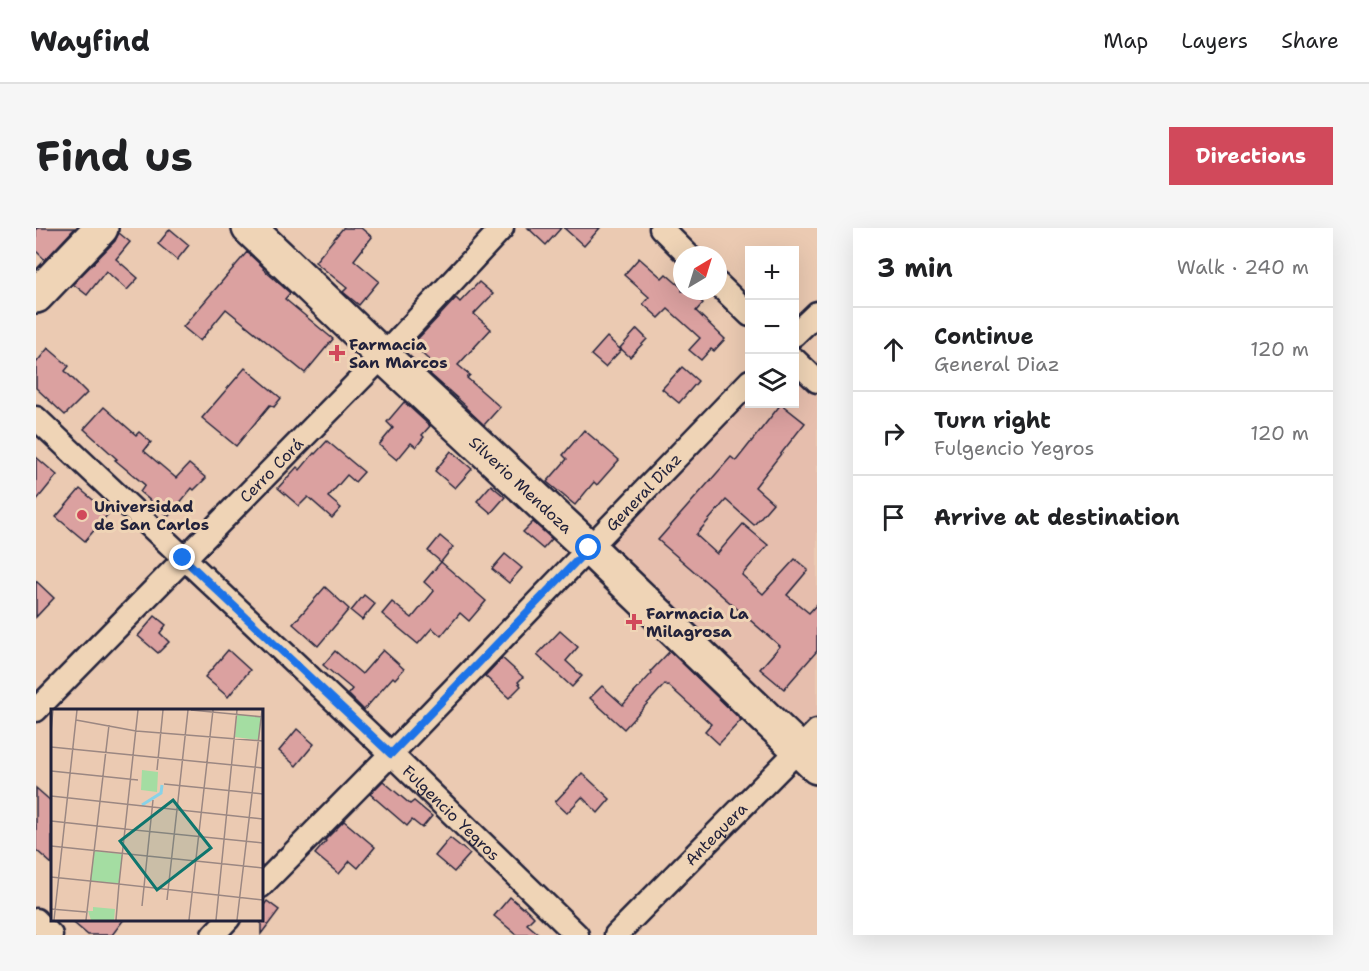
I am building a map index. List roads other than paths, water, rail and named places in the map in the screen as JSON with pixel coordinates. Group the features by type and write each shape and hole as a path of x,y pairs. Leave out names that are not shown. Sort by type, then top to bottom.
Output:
{"highway":[{"path":"36,296 102,228"},
{"name":"Silverio Mendoza","path":"249,228 589,548 811,749"}],"street":[{"name":"Cerro Corá","path":"36,710 383,356 502,228"},
{"path":"661,228 679,246"},
{"path":"727,293 745,310"},
{"path":"799,331 817,313"},
{"path":"799,363 817,381"},
{"name":"General Diaz","path":"262,885 745,386"},
{"name":"Fulgencio Yegros","path":"36,418 391,754 577,935"},
{"name":"Antequera","path":"616,935 811,749"},
{"path":"36,920 51,935"},
{"path":"213,935 227,920"}],"place":[{"name":"Farmacia San Marcos","path":"337,353"},
{"name":"Universidad de San Carlos","path":"82,515"},
{"name":"Farmacia La Milagrosa","path":"634,622"}]}
